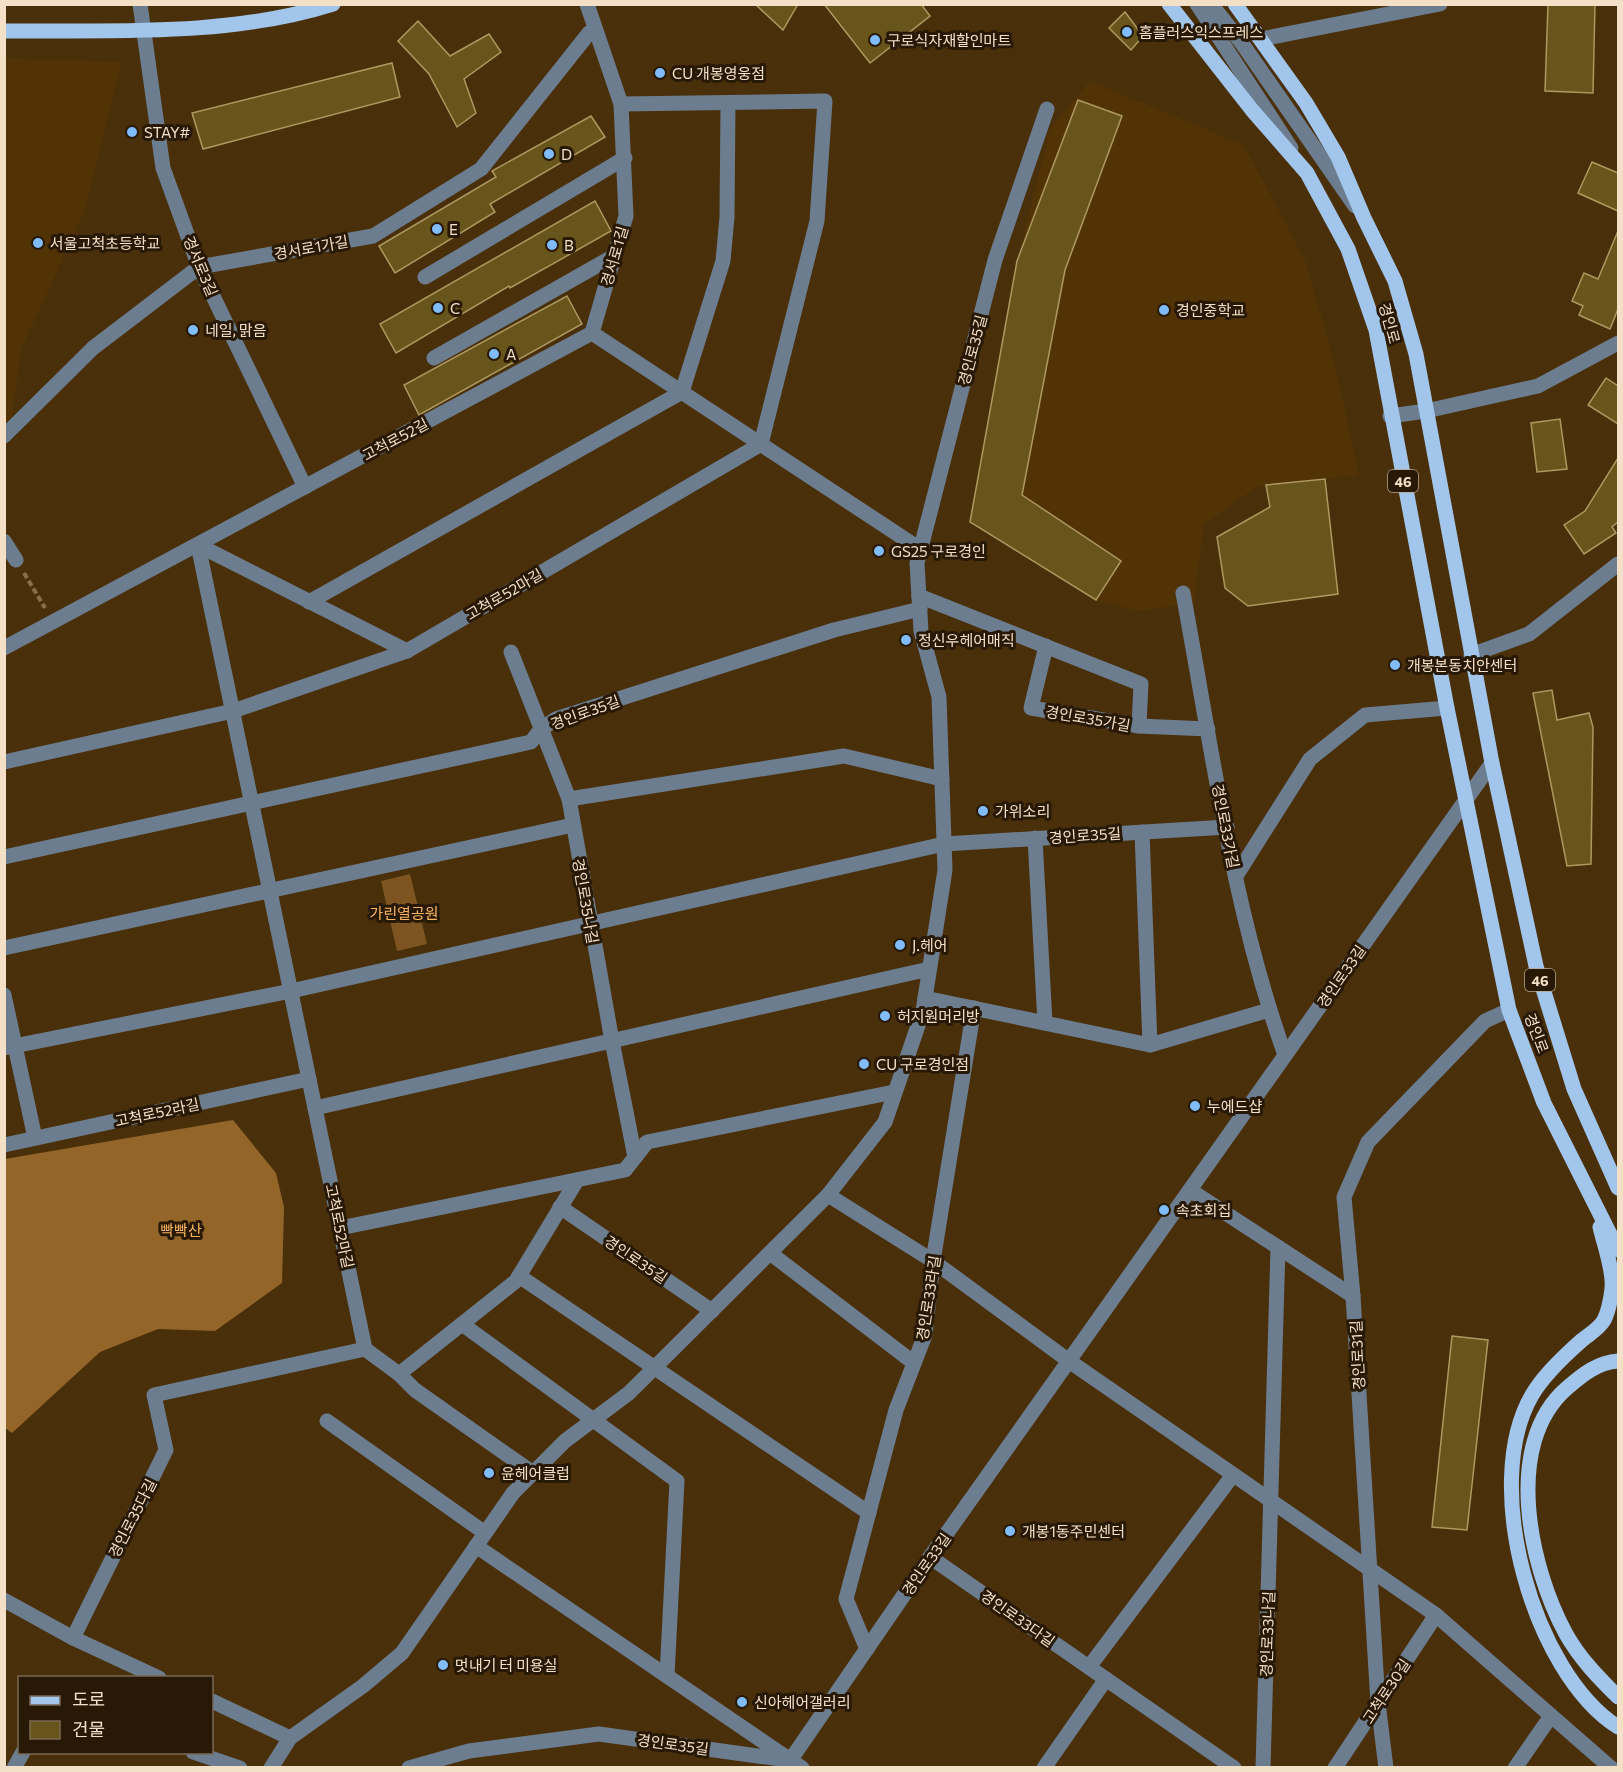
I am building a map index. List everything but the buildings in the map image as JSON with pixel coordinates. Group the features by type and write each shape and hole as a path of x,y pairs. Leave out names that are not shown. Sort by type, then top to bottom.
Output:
{"main road":[{"path":"4,31 212,27 299,15 333,4"},
{"name":"경인로","path":"1169,4 1252,110 1307,173 1348,249 1376,330 1390,416 1447,708 1509,1010 1544,1103 1618,1250"},
{"name":"경인로","path":"1235,4 1306,103 1338,157 1364,218 1395,281 1416,354 1492,763 1536,966 1574,1089 1618,1188"},
{"path":"1596,1209 1613,1282 1604,1320 1569,1352 1532,1395 1515,1442 1510,1484 1516,1537 1529,1597 1549,1642 1573,1682 1606,1719 1618,1727"},
{"path":"1618,1361 1607,1361 1583,1374 1559,1395 1543,1418 1533,1448 1527,1487 1532,1536 1546,1591 1567,1635 1584,1661 1618,1697"}],"street":[{"name":"경서로3길","path":"140,4 146,29 163,168 199,267 305,487"},
{"name":"경서로1길","path":"587,4 621,104 626,216 592,333"},
{"path":"1197,4 1307,173"},
{"path":"1211,4 1241,42 1364,218"},
{"path":"1261,39 1440,4"},
{"name":"경서로1가길","path":"4,436 93,348 199,267 373,236 481,169 582,41 595,29"},
{"path":"621,104 825,101 817,221 761,444"},
{"path":"309,602 682,392 723,261 727,217 728,104"},
{"name":"경인로35길","path":"271,1767 290,1738 363,1686 402,1653 513,1493 565,1441 629,1393 712,1311 828,1195 885,1122 924,998 945,870 939,697 921,631 917,563 995,260 1047,109"},
{"path":"425,277 625,158"},
{"path":"434,358 614,256"},
{"path":"592,333 920,549"},
{"name":"고척로52길","path":"4,648 592,333"},
{"path":"1390,416 1426,411 1538,386 1618,343"},
{"name":"고척로52마길","path":"232,711 407,651 761,444"},
{"path":"4,541 16,560"},
{"path":"198,544 407,651"},
{"name":"고척로52마길","path":"198,544 365,1349"},
{"path":"1471,655 1529,634 1618,564"},
{"name":"경인로33가길","path":"1183,593 1236,876 1269,1010 1285,1055"},
{"path":"919,602 1046,646 1141,684 1139,726"},
{"name":"경인로35길","path":"251,803 531,742 541,729 556,719 919,602"},
{"name":"경인로35가길","path":"1046,646 1031,708 1139,726 1208,729"},
{"name":"경인로35나길","path":"510,652 569,799 590,924 635,1157"},
{"path":"1236,876 1310,759 1356,722 1365,715 1447,708"},
{"path":"4,762 232,711"},
{"path":"569,799 844,756 942,779"},
{"name":"경인로33길","path":"792,1765 930,1557 1492,763"},
{"path":"4,857 251,803"},
{"path":"4,948 270,893 573,825"},
{"name":"경인로35길","path":"291,991 944,844 1227,827"},
{"path":"1142,832 1150,1045"},
{"path":"1035,838 1045,1023"},
{"path":"315,1108 929,969"},
{"path":"10,1047 291,991"},
{"path":"4,995 10,1047 35,1138"},
{"path":"924,998 1150,1045 1269,1010"},
{"name":"경인로33라길","path":"867,1649 846,1599 896,1410 925,1335 933,1261 974,1008"},
{"name":"경인로31길","path":"1386,1767 1378,1703 1353,1296 1344,1197 1368,1142 1485,1021 1509,1010"},
{"name":"고척로52라길","path":"4,1144 309,1079"},
{"path":"340,1228 625,1170 647,1142 894,1092"},
{"path":"399,1374 519,1276 577,1180"},
{"path":"1190,1190 1353,1296"},
{"path":"828,1195 933,1261 1069,1361 1436,1615 1611,1767"},
{"name":"경인로35길","path":"560,1207 712,1311"},
{"name":"경인로33나길","path":"1263,1767 1278,1247"},
{"path":"770,1253 914,1363"},
{"path":"519,1276 869,1513"},
{"path":"462,1324 677,1481 667,1676"},
{"path":"365,1349 399,1374 415,1390 533,1473"},
{"name":"경인로35다길","path":"73,1638 166,1450 154,1395 365,1349"},
{"path":"327,1421 485,1533"},
{"path":"1089,1667 1233,1475"},
{"path":"476,1546 667,1676 792,1765"},
{"name":"경인로33다길","path":"930,1557 1234,1767"},
{"path":"4,1600 73,1638 157,1676"},
{"name":"고척로30길","path":"1335,1767 1436,1615"},
{"path":"1044,1767 1106,1679"},
{"path":"213,1701 290,1738"},
{"path":"1515,1767 1551,1716"},
{"name":"경인로35길","path":"409,1767 469,1751 599,1734 792,1765"},
{"path":"14,1767 22,1754"},
{"path":"199,1754 240,1767"}],"path":[{"path":"16,560 53,622"}],"shaded area":[{"name":"서울고척초등학교","path":"5,58 122,62 85,211 21,350 10,431 5,436"},
{"name":"경인중학교","path":"1090,81 1244,145 1305,260 1334,360 1359,475 1257,487 1204,524 1194,603 1138,611 1096,600 970,522 1017,261 1050,129"}],"green space":[{"name":"가린열공원","path":"410,874 427,944 397,951 381,881"},
{"name":"빡빡산","path":"233,1120 276,1173 284,1207 282,1283 215,1331 158,1329 100,1352 12,1433 5,1428 5,1159"}],"place":[{"name":"홈플러스익스프레스","path":"1127,32"},
{"name":"구로식자재할인마트","path":"875,40"},
{"name":"CU 개봉영웅점","path":"660,73"},
{"name":"STAY#","path":"132,132"},
{"name":"D","path":"549,154"},
{"name":"E","path":"437,229"},
{"name":"서울고척초등학교","path":"38,243"},
{"name":"B","path":"552,245"},
{"name":"C","path":"438,308"},
{"name":"경인중학교","path":"1164,310"},
{"name":"네일, 맑음","path":"193,330"},
{"name":"A","path":"494,354"},
{"name":"GS25 구로경인","path":"879,551"},
{"name":"정신우헤어매직","path":"906,640"},
{"name":"개봉본동치안센터","path":"1395,665"},
{"name":"가위소리","path":"983,811"},
{"name":"J.헤어","path":"900,945"},
{"name":"허지원머리방","path":"885,1016"},
{"name":"CU 구로경인점","path":"864,1064"},
{"name":"누에드샵","path":"1195,1106"},
{"name":"속초회집","path":"1164,1210"},
{"name":"윤헤어클럽","path":"489,1473"},
{"name":"개봉1동주민센터","path":"1010,1531"},
{"name":"멋내기 터 미용실","path":"443,1665"},
{"name":"신아헤어갤러리","path":"742,1702"}]}
